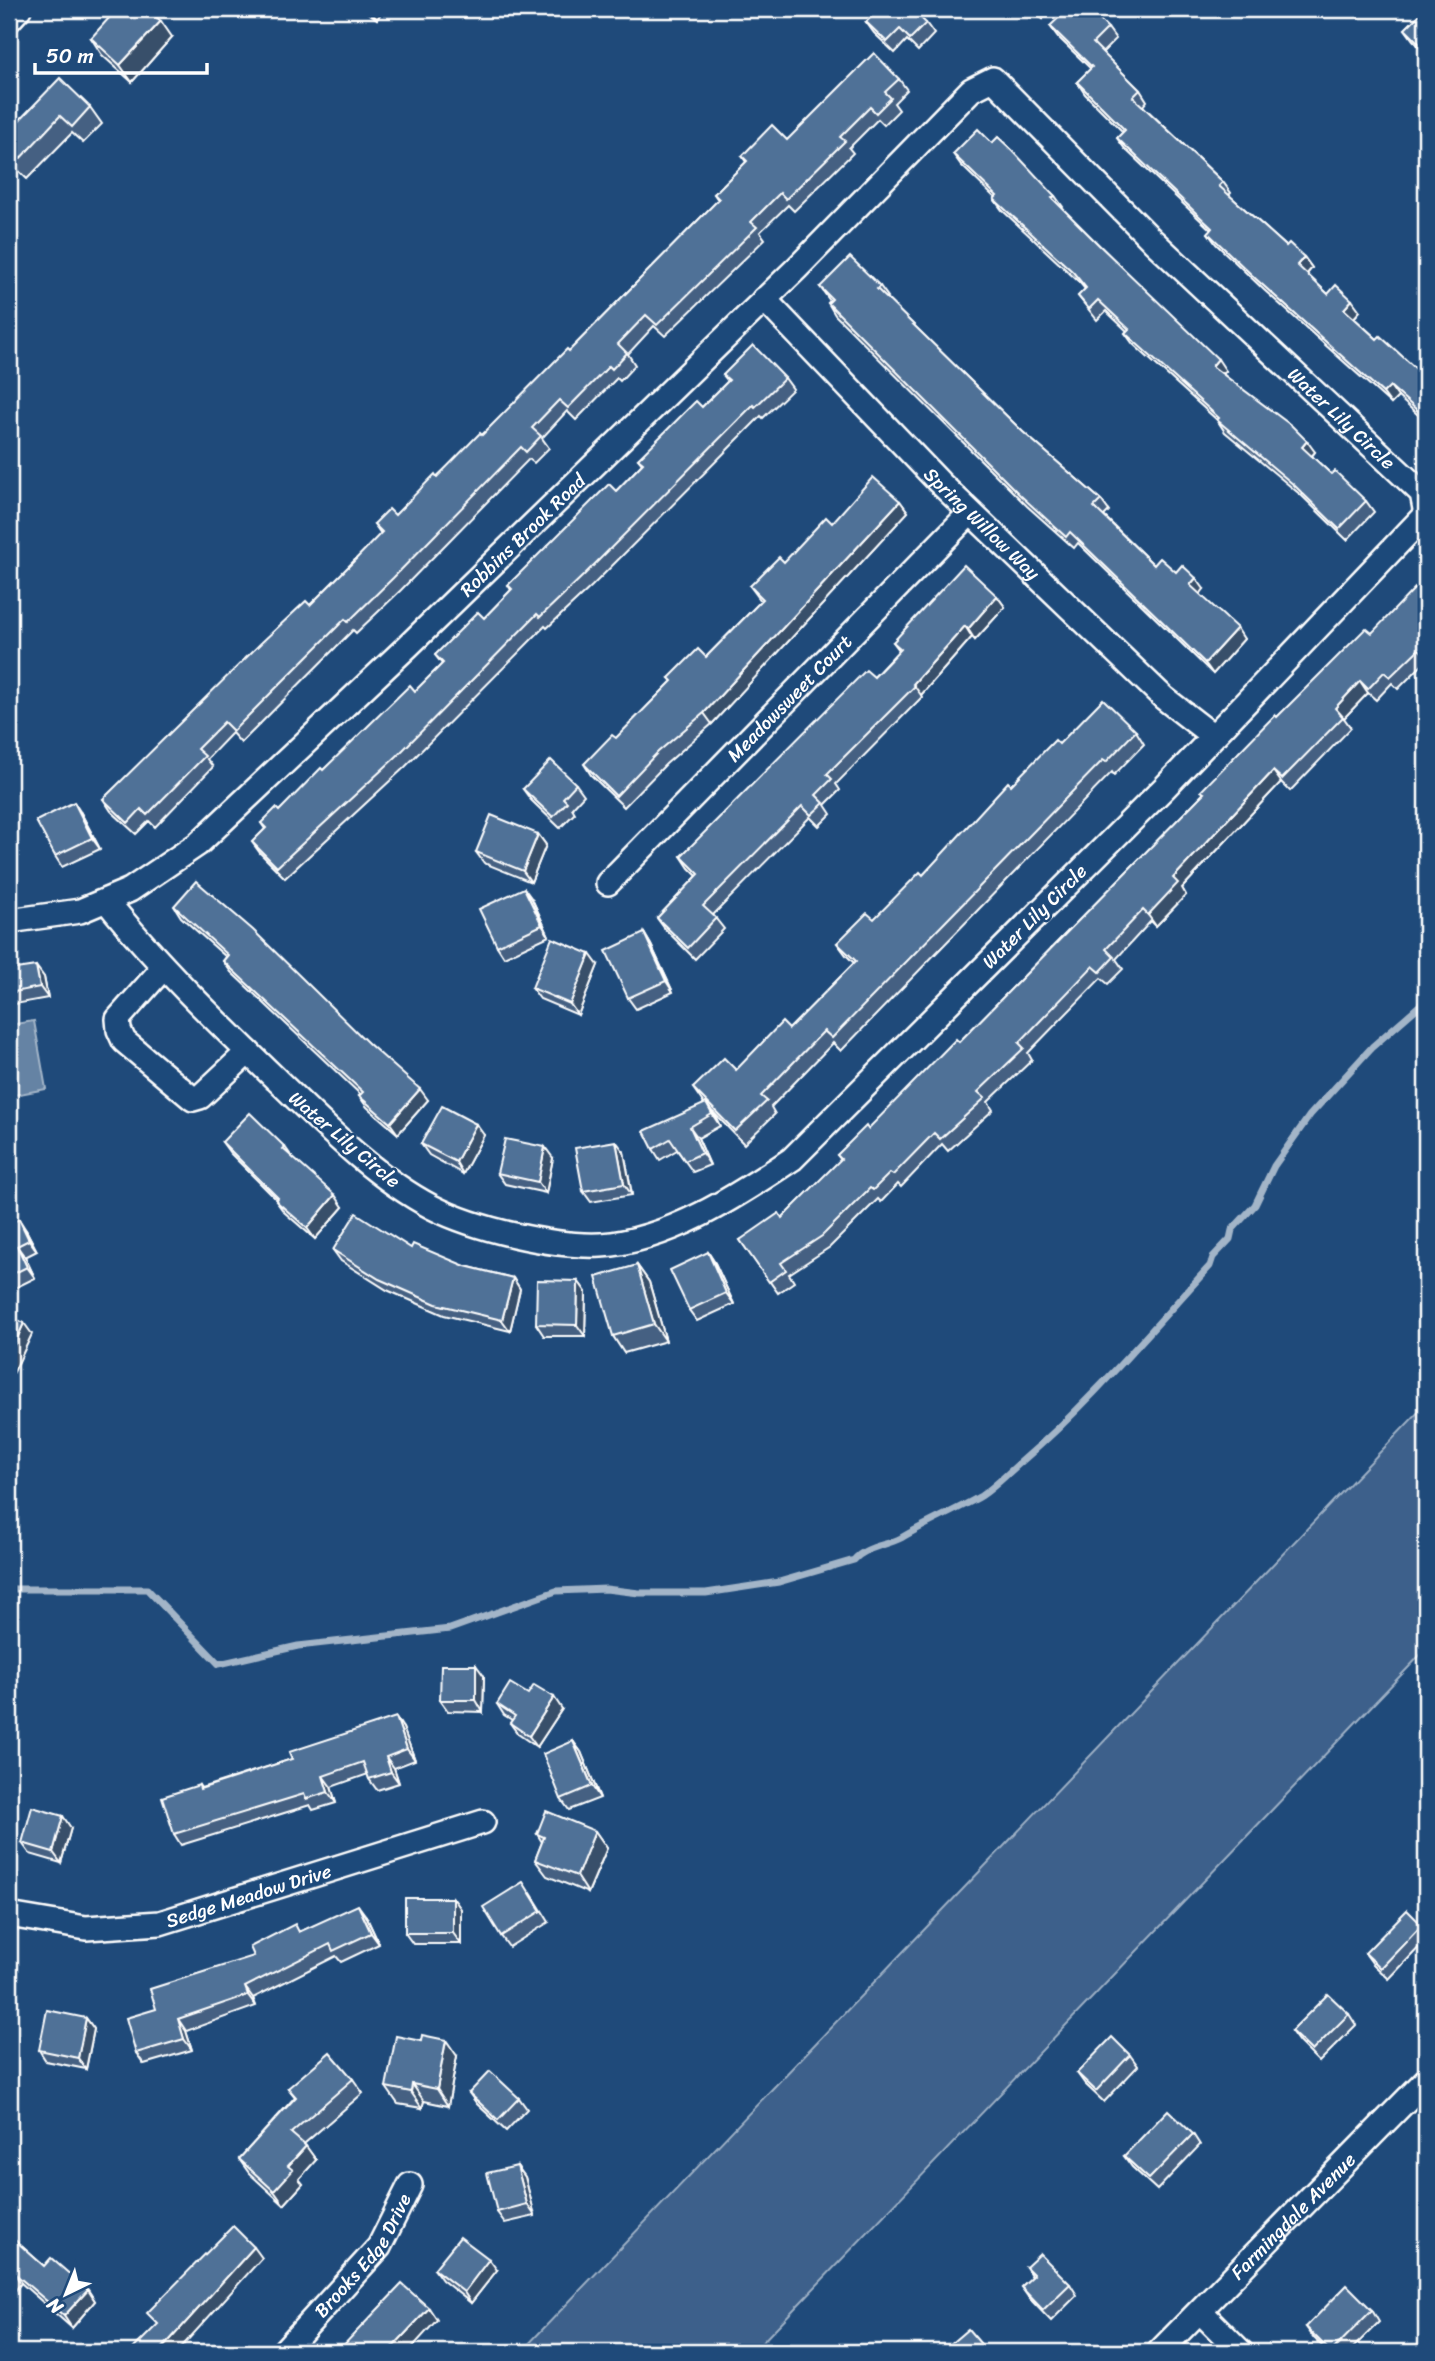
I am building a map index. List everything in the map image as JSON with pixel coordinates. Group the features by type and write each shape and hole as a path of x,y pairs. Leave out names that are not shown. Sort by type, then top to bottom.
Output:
{"street":[{"path":"9,20 18,9"},
{"name":"Robbins Brook Road","path":"9,921 80,911 130,890 198,844 408,646 764,299 971,90 993,79"},
{"name":"Water Lily Circle","path":"106,900 163,968 315,1117 385,1177 440,1211 470,1224 528,1237 601,1245 645,1235 692,1219 743,1192 792,1159 1213,736 1426,514 1422,493 1153,241 993,79"},
{"name":"Spring Willow Way","path":"764,299 970,513 1164,698 1213,736"},
{"name":"Meadowsweet Court","path":"608,883 970,513"},
{"path":"163,968 118,1019 118,1030 124,1041 192,1099 200,1097 248,1052"},
{"name":"Sedge Meadow Drive","path":"9,1915 86,1928 160,1923 483,1822"},
{"name":"Farmingdale Avenue","path":"1159,2352 1426,2080"},
{"name":"Brooks Edge Drive","path":"283,2352 379,2247 410,2185"},
{"path":"1201,2312 1241,2352"}],"shaded area":[{"path":"34,1021 46,1089 9,1096 9,1025"},
{"path":"1426,1404 1426,1649 753,2352 521,2352"}],"building":[{"path":"117,9 147,9 161,21 120,65 91,38"},
{"path":"879,9 912,9 926,23 910,39 900,29 887,42 866,22"},
{"path":"1068,9 1089,9 1108,28 1093,43 1140,90 1133,97 1223,182 1219,186 1286,246 1289,243 1304,257 1297,265 1328,294 1336,285 1352,300 1344,309 1377,339 1380,336 1426,378 1426,418 1390,386 1383,393 1256,279 1208,233 1212,228 1117,138 1125,130 1077,82 1092,67 1050,26"},
{"path":"1426,9 1426,50 1405,29"},
{"path":"874,53 899,79 885,92 891,98 876,113 870,107 840,137 845,141 786,199 780,193 751,222 757,227 657,325 646,315 618,344 627,353 612,369 609,366 568,408 559,400 532,428 541,436 526,452 521,447 393,578 348,622 345,619 233,731 224,722 197,749 205,756 147,815 141,809 128,823 103,799 261,643 306,601 310,605 354,561 382,532 374,524 389,509 395,515 435,474 437,477 480,433 482,435 567,349 569,351 719,199 714,194 747,161 742,156 772,125 787,140"},
{"path":"60,78 90,107 72,127 60,116 16,163 9,156 9,131"},
{"path":"978,129 992,143 998,137 1013,151 1055,196 1052,198 1218,359 1212,366 1292,426 1307,441 1302,447 1331,474 1335,471 1366,501 1339,529 1125,333 1129,329 1098,300 1089,309 1078,296 1086,288 1073,272 994,199 997,196 953,154"},
{"path":"850,257 880,286 877,289 1023,432 1101,500 1094,507 1154,565 1160,558 1176,572 1182,565 1196,578 1190,585 1237,628 1205,663 1070,532 1066,537 1020,495 828,303 832,299 820,287"},
{"path":"753,345 785,378 755,407 753,405 540,617 537,614 397,756 277,867 252,842 266,828 261,823 276,808 279,811 410,685 415,691 443,663 435,655 478,612 484,618 512,589 508,585 609,484 616,491 643,463 638,459 696,401 702,407 729,380 723,375"},
{"path":"873,477 900,501 704,713 658,752 616,796 584,764 612,735 616,738 672,681 669,678 698,649 706,657 763,599 750,586 779,557 784,562 826,517 832,523"},
{"path":"964,565 997,596 968,629 965,626 913,684 915,686 827,774 832,779 816,795 824,803 811,815 802,806 703,906 716,918 688,948 657,918 699,874 681,856 866,670 874,677 901,649 893,642"},
{"path":"1415,588 1426,599 1426,652 1424,654 1419,649 1390,677 1384,672 1368,689 1360,681 1335,708 1343,717 1282,779 1273,771 1173,878 1178,883 1148,915 1143,910 1106,949 1114,957 1100,972 1093,966 1019,1043 1024,1048 978,1092 985,1098 940,1139 934,1133 893,1175 890,1173 873,1190 870,1188 822,1236 781,1263 786,1270 769,1282 740,1240 779,1213 782,1218 841,1159 837,1155 866,1126 868,1129 956,1039 959,1042 1204,793 1201,791 1275,715 1277,717 1366,628 1372,633"},
{"path":"1103,699 1136,731 1106,762 1103,760 832,1038 824,1031 761,1096 767,1101 735,1131 693,1088 724,1058 736,1070 782,1022 789,1029 856,961 837,943 867,913 874,919 920,872 923,875 1008,782 1011,785 1055,740 1059,744"},
{"path":"551,760 576,784 563,798 567,802 553,817 523,789"},
{"path":"74,802 92,838 55,856 36,821"},
{"path":"491,815 538,834 523,871 476,852"},
{"path":"196,881 253,930 369,1044 420,1089 390,1123 359,1096 363,1092 223,961 228,955 174,906"},
{"path":"524,888 542,925 497,946 479,909"},
{"path":"644,933 666,981 628,998 606,951"},
{"path":"552,938 590,954 570,1004 532,988"},
{"path":"36,966 40,987 9,993 9,970"},
{"path":"706,1103 712,1114 690,1127 702,1153 685,1161 670,1139 653,1149 644,1131"},
{"path":"442,1106 476,1124 456,1162 421,1144"},
{"path":"250,1113 285,1147 283,1149 335,1195 307,1228 276,1201 278,1198 222,1142"},
{"path":"505,1139 545,1147 538,1182 497,1173"},
{"path":"616,1141 624,1184 583,1191 575,1148"},
{"path":"356,1213 411,1248 413,1244 465,1266 513,1278 502,1320 436,1304 379,1279 333,1250"},
{"path":"19,1219 29,1240 17,1246 27,1267 9,1276 9,1224"},
{"path":"708,1252 726,1293 689,1310 670,1270"},
{"path":"637,1265 654,1324 613,1336 596,1277"},
{"path":"537,1280 578,1281 577,1325 536,1324"},
{"path":"9,1316 24,1323 9,1356"},
{"path":"441,1665 476,1665 476,1700 440,1700"},
{"path":"510,1683 528,1694 534,1685 554,1697 529,1736 510,1723 515,1716 497,1704"},
{"path":"396,1717 407,1749 386,1757 391,1772 369,1779 363,1762 323,1776 328,1792 306,1799 304,1794 174,1834 162,1797 199,1785 200,1789 292,1759 289,1752"},
{"path":"573,1741 592,1786 561,1799 543,1754"},
{"path":"32,1807 63,1816 53,1852 22,1843"},
{"path":"546,1811 595,1831 577,1876 535,1860 544,1837 537,1834"},
{"path":"523,1882 541,1911 501,1936 483,1907"},
{"path":"405,1898 453,1898 453,1933 405,1933"},
{"path":"358,1905 371,1933 333,1951 330,1944 245,1987 248,1995 178,2019 184,2039 136,2053 126,2018 156,2009 150,1989 254,1956 250,1947 295,1924 299,1932"},
{"path":"1407,1910 1422,1925 1381,1968 1365,1953"},
{"path":"1328,1994 1349,2014 1312,2051 1291,2031"},
{"path":"47,2010 86,2018 78,2058 39,2050"},
{"path":"422,2035 446,2040 437,2089 412,2084 411,2092 386,2087 396,2036 421,2041"},
{"path":"1112,2037 1130,2055 1096,2091 1077,2073"},
{"path":"330,2052 353,2079 291,2133 306,2146 288,2166 293,2170 274,2191 239,2159 296,2097 288,2088"},
{"path":"490,2071 519,2098 498,2120 469,2093"},
{"path":"1168,2110 1193,2134 1149,2179 1124,2156"},
{"path":"517,2166 527,2204 497,2212 487,2173"},
{"path":"233,2226 254,2247 159,2352 130,2352 158,2324 147,2313"},
{"path":"9,2235 44,2266 51,2258 88,2290 64,2316 13,2272 9,2278"},
{"path":"460,2237 489,2259 464,2292 434,2269"},
{"path":"1040,2254 1070,2284 1043,2310 1021,2287 1034,2275 1026,2267"},
{"path":"402,2284 429,2308 388,2352 337,2352"},
{"path":"1347,2285 1372,2310 1331,2352 1306,2327"},
{"path":"968,2329 987,2351 941,2352"}],"waterway":[{"path":"9,1589 147,1589 219,1664 298,1646 450,1629 556,1591 606,1589 639,1593 706,1593 779,1582 854,1560 864,1552 895,1541 981,1496 1071,1416 1210,1266 1213,1257 1230,1239 1232,1230 1255,1205 1274,1166 1310,1115 1372,1047 1426,1000"}]}
